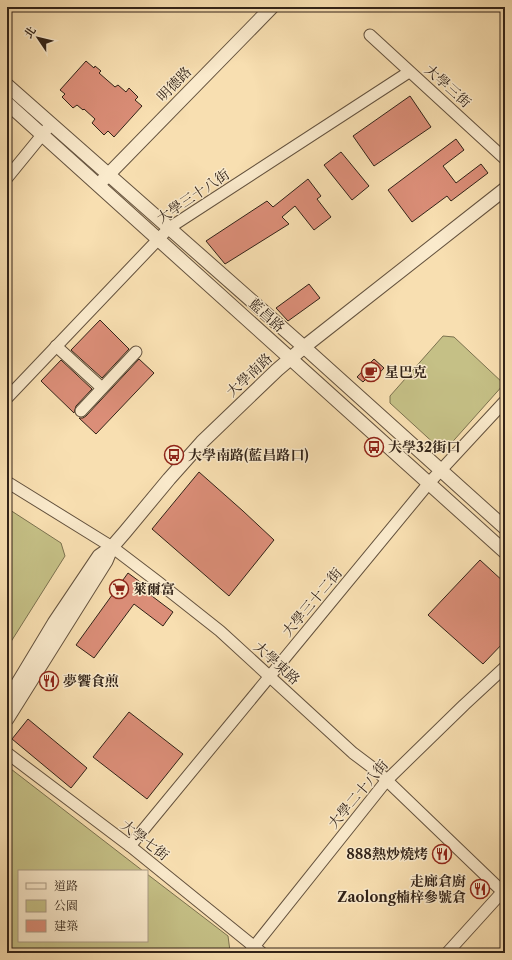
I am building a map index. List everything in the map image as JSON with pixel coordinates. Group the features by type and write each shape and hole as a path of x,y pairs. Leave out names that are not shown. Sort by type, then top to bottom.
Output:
{"street":[{"name":"明德路","path":"99,185 272,7"},
{"name":"大學三街","path":"370,36 505,159"},
{"name":"大學三十八街","path":"7,398 170,228 409,72"},
{"name":"藍昌路","path":"7,85 304,347 505,528"},
{"name":"藍昌路","path":"7,103 429,483 503,547"},
{"path":"7,178 52,124"},
{"name":"大學南路","path":"7,701 54,623 99,556 112,547 202,442 277,370 304,347 505,189"},
{"path":"56,346 102,388"},
{"path":"81,411 136,352"},
{"name":"大學三十二街","path":"130,846 429,483 505,400"},
{"name":"大學東路","path":"7,482 112,547 220,632 354,753 387,780 504,892"},
{"name":"大學南路","path":"7,719 106,561 112,547"},
{"name":"大學二十八街","path":"255,951 387,780 505,667"},
{"name":"大學七街","path":"7,753 130,846 255,951"},
{"path":"447,953 504,892"}],"green space":[{"path":"443,336 454,337 504,384 447,448 439,448 390,403 390,396"},
{"path":"10,510 61,543 65,556 7,648 7,517"},
{"path":"7,769 11,769 142,870 18,870 18,942 148,942 148,875 228,936 230,951 228,953 7,953"}],"building":[{"path":"86,61 94,68 95,66 101,71 99,73 115,87 118,85 126,92 129,88 138,97 135,100 142,106 114,137 108,131 104,135 92,123 95,119 84,109 83,110 77,105 73,108 62,97 65,94 60,90"},
{"path":"410,96 431,127 374,166 353,136"},
{"path":"456,139 464,150 443,166 456,183 481,164 488,173 451,201 447,196 412,222 388,190"},
{"path":"341,152 369,186 352,200 324,165"},
{"path":"308,179 321,196 317,199 331,217 314,230 295,206 282,217 289,224 225,264 206,241 267,201 273,207"},
{"path":"309,284 320,298 288,321 276,308"},
{"path":"100,320 129,349 102,378 71,350"},
{"path":"139,359 154,373 96,434 79,418 86,416"},
{"name":"星巴克","path":"374,359 384,368 372,381 368,377 363,382 357,377"},
{"path":"61,360 92,389 76,406 74,413 41,381"},
{"path":"199,472 274,540 229,596 152,529"},
{"path":"480,560 505,583 505,641 483,664 428,615"},
{"path":"128,573 147,587 144,590 173,612 163,626 134,604 94,658 76,645"},
{"path":"129,712 183,754 147,799 93,757"},
{"path":"28,719 87,768 71,788 12,739"}],"place":[{"name":"星巴克","path":"371,372"},
{"name":"大學32街口","path":"374,447"},
{"name":"大學南路(藍昌路口)","path":"174,455"},
{"name":"萊爾富","path":"119,589"},
{"name":"夢饗食煎","path":"49,681"},
{"name":"888熱炒燒烤","path":"442,854"},
{"name":"走廊倉廚 Zaolong楠梓參號倉","path":"480,889"}]}
